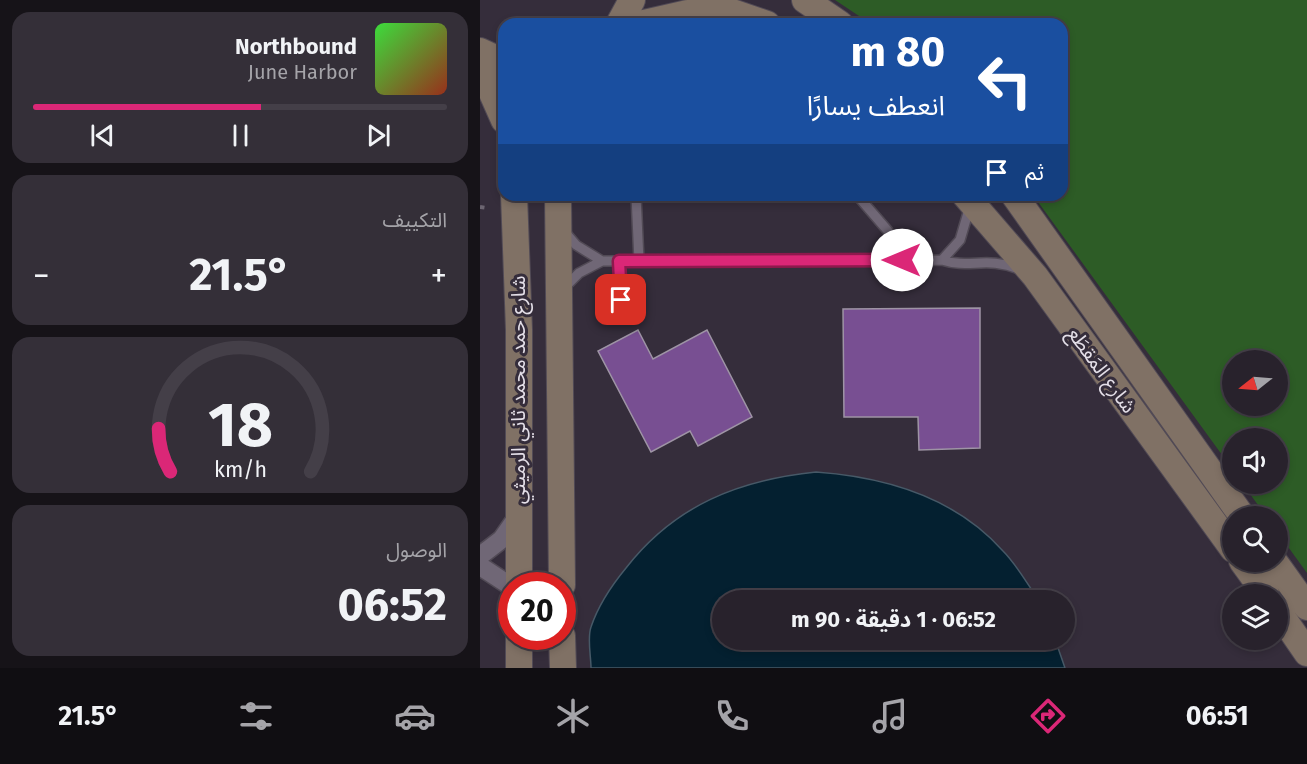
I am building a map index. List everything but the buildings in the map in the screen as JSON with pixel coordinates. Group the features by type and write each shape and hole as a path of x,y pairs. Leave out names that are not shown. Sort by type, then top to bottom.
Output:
{"street":[{"path":"622,18 632,0"},
{"path":"806,0 832,18"},
{"path":"666,18 688,13 732,12 750,18"},
{"path":"480,51 498,59"},
{"path":"480,66 498,106"},
{"name":"شارع حمد محمد ثاني الرميثي","path":"514,201 519,330 519,572"},
{"path":"558,201 562,572"},
{"name":"شارع المَقطَع","path":"971,201 1035,276 1222,534"},
{"name":"شارع المَقطَع","path":"1018,201 1235,506"},
{"path":"480,556 502,539 518,516"},
{"path":"480,566 498,578"},
{"path":"1283,572 1307,607"},
{"path":"1288,625 1307,653"},
{"path":"562,650 563,668"}],"lane":[{"path":"636,201 639,261"},
{"path":"862,201 888,231 902,260"},
{"path":"942,260 960,240 968,221 968,201"},
{"path":"558,222 576,245 602,261"},
{"path":"560,292 579,273 602,261 942,260 959,264 989,261 1003,263 1035,276"},
{"path":"619,261 621,300"}],"path":[{"path":"480,207 487,208"}],"green space":[{"path":"835,0 1307,0 1307,573 1288,547 1288,506 1259,506 1250,494 1288,494 1288,428 1222,428 1222,455 1037,201 1068,201 1068,18 862,18"}],"water":[{"path":"816,472 842,475 868,479 918,493 963,517 984,532 1013,562 1032,590 712,590 712,650 1059,650 1065,668 591,668 589,642 594,619 611,589 645,546 687,512 710,499 735,489 788,476"}],"route":[{"path":"621,300 619,261 902,260"}]}
